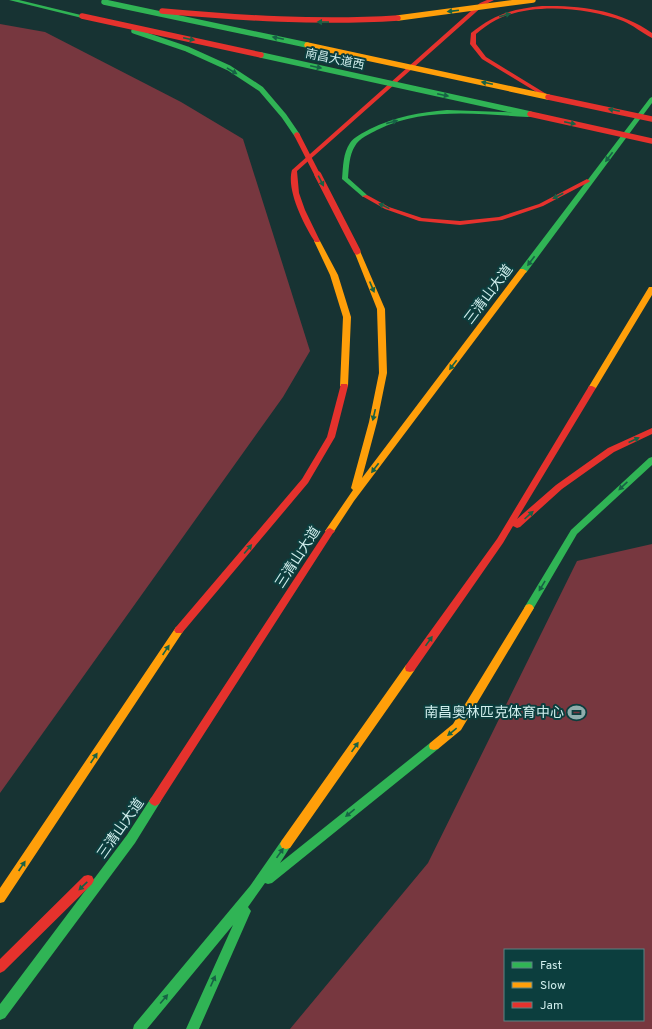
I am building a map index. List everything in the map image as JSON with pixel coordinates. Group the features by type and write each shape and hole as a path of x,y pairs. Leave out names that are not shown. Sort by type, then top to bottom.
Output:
{"main road":[{"name":"南昌大道西","path":"12,0 652,141"},
{"path":"0,898 178,631 305,481 331,437 344,386 348,317 334,275 302,210 296,193 294,171 482,4 491,0"},
{"path":"130,7 233,18 333,22 413,17 533,0"},
{"name":"南昌大道西","path":"100,1 652,119"},
{"path":"545,95 484,58 473,44 473,34 485,24 503,15 550,8 598,12 620,17 637,24 652,36"},
{"path":"105,21 187,49 229,68 261,89 284,116 302,143 357,251 381,309 384,373 351,499"},
{"name":"三清山大道","path":"0,1014 131,839 351,499 652,99"},
{"path":"532,115 456,113 421,115 389,122 370,130 354,143 346,160 345,179 360,194 387,208 421,220 460,223 500,219 541,204 593,178"},
{"path":"139,1029 254,890 500,541 652,289"},
{"path":"500,541 560,487 611,450 652,432"},
{"path":"192,1029 254,890 457,727 574,532 652,460"},
{"path":"0,967 131,839"}],"shaded area":[{"path":"0,24 45,32 181,102 243,139 310,351 283,397 0,793"},
{"name":"南昌奥林匹克体育中心","path":"652,544 652,1029 290,1029 428,863 577,561"}],"traffic: fast":[{"path":"12,0 82,16"},
{"path":"104,2 307,45"},
{"path":"134,31 187,49 229,68 261,89 284,116 297,135"},
{"path":"261,55 530,114"},
{"path":"523,271 652,99"},
{"path":"365,196 345,179 349,151 353,143 362,136 389,122 407,117 447,112 528,115"},
{"path":"529,608 574,532 652,460"},
{"path":"268,879 434,746"},
{"path":"0,1014 131,839 155,801"},
{"path":"139,1029 254,890 286,844"},
{"path":"192,1029 245,911"}],"traffic: slow":[{"path":"398,18 533,0"},
{"path":"307,45 548,97"},
{"path":"317,241 334,275 347,317 344,386"},
{"path":"355,488 373,422 383,373 381,309 357,251"},
{"path":"330,531 351,499 523,271"},
{"path":"592,388 652,289"},
{"path":"434,746 457,727 529,608"},
{"path":"0,898 179,630"},
{"path":"286,844 410,668"}],"traffic: jam":[{"path":"317,241 302,210 296,193 294,171 482,4 491,0"},
{"path":"545,95 484,58 473,44 473,34 495,18 509,13 525,9 559,7 577,8 609,14 631,22 652,36"},
{"path":"162,11 309,21 398,18"},
{"path":"82,16 261,55"},
{"path":"548,97 652,119"},
{"path":"530,114 652,141"},
{"path":"297,135 357,251"},
{"path":"365,196 387,208 421,220 460,223 500,219 541,205 587,181"},
{"path":"179,630 305,481 331,437 344,386"},
{"path":"410,668 500,541 592,388"},
{"path":"517,525 559,487 611,450 652,431"},
{"path":"155,801 330,531"},
{"path":"0,967 88,880"}],"place":[{"name":"南昌奥林匹克体育中心","path":"577,712"}]}
